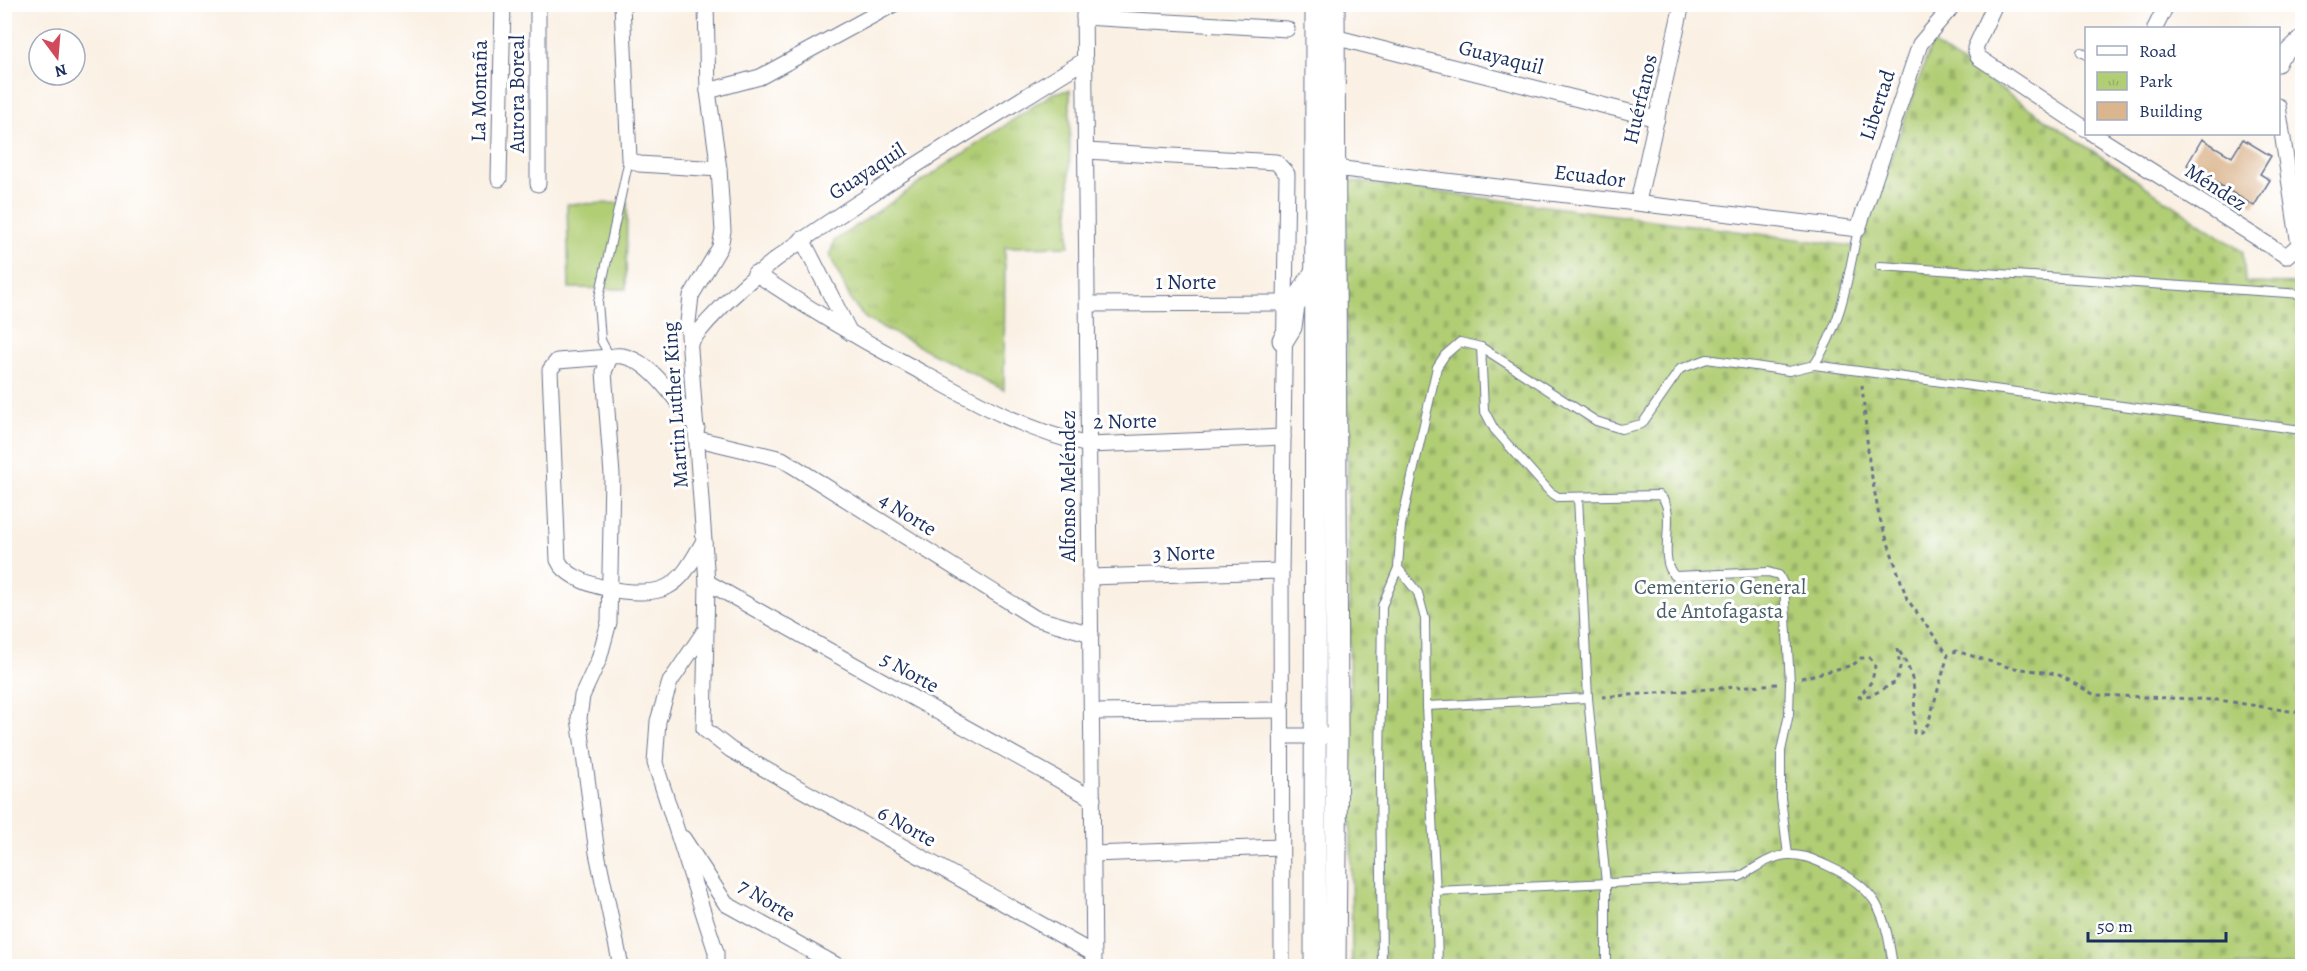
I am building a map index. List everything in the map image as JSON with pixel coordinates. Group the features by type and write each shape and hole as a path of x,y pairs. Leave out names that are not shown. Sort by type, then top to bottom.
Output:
{"main road":[{"path":"1316,4 1326,167 1337,735 1335,966"},
{"path":"1316,966 1317,269 1326,167 1334,4"},
{"path":"1283,340 1291,327 1294,306 1317,269"}],"street":[{"name":"La Montaña","path":"499,179 503,4"},
{"name":"Aurora Boreal","path":"538,4 538,184"},
{"path":"622,4 629,159 639,164 719,169"},
{"name":"Martin Luther King","path":"704,729 704,632 707,582 698,433 688,322 691,296 720,247 721,239 719,169 708,91 706,4"},
{"path":"708,91 760,77 894,4"},
{"name":"Huérfanos","path":"1638,202 1682,4"},
{"path":"1932,4 1951,8"},
{"path":"1995,4 1975,48 1978,57 2085,128"},
{"path":"2156,27 2167,4"},
{"name":"Libertad","path":"1858,229 1920,44 1951,8"},
{"path":"1084,11 1287,29"},
{"name":"Alfonso Meléndez","path":"1084,11 1089,304 1094,960"},
{"path":"2280,59 2302,36"},
{"name":"Guayaquil","path":"1334,37 1657,119"},
{"name":"Guayaquil","path":"691,341 729,297 755,273 802,239 925,159 1085,60"},
{"name":"Méndez","path":"2095,135 2286,256 2298,245 2280,132"},
{"path":"1086,151 1276,162 1284,168 1288,179 1283,340 1281,571 1282,966"},
{"name":"Ecuador","path":"1326,167 1858,229"},
{"path":"802,239 850,333"},
{"name":"2 Norte","path":"755,273 850,333 953,392 1019,423 1061,438 1089,445 1283,437"},
{"name":"1 Norte","path":"1089,304 1284,303"},
{"path":"698,433 646,366 633,358 620,354 610,357 557,361 551,366 549,375 558,560 562,569 583,581 609,587 652,592 668,586 683,574 704,541"},
{"path":"610,357 604,372 612,475 609,622 599,659 582,696 579,718 597,853 621,966"},
{"name":"4 Norte","path":"698,433 782,459 1035,618 1091,634"},
{"name":"3 Norte","path":"1090,578 1281,571"},
{"name":"5 Norte","path":"707,582 1093,799"},
{"path":"704,632 670,682 658,721 655,763 671,820 716,952 716,966"},
{"path":"1092,712 1280,710"},
{"name":"6 Norte","path":"704,729 731,750 1094,960"},
{"path":"1281,736 1337,735"},
{"name":"7 Norte","path":"671,820 726,904 838,966"},
{"path":"1093,854 1280,847"}],"lane":[{"path":"610,357 601,340 598,302 629,159"},
{"path":"1814,365 1828,344 1840,310 1858,229"},
{"path":"1880,266 2302,294"},
{"path":"1382,966 1380,776 1382,606 1398,568 1401,525 1437,367 1445,355 1460,342 1481,346 1596,422 1621,429 1642,424 1680,369 1707,359 1789,371 1814,365 1857,370 2302,430"},
{"path":"1481,346 1484,410 1494,429 1550,492 1558,497 1659,495 1664,499 1668,565 1675,576 1768,572 1779,575 1784,585 1790,682 1789,714 1781,751 1781,798 1788,855"},
{"path":"1578,497 1588,698 1606,883 1606,966"},
{"path":"1398,568 1418,592 1425,619 1426,706 1437,891 1438,966"},
{"path":"1426,706 1588,698"},
{"path":"1437,891 1739,878 1768,859 1788,855 1810,857 1855,878 1873,898 1882,915 1893,966"}],"path":[{"path":"1857,370 1863,387 1869,461 1877,505 1890,550 1907,599 1948,655"},
{"path":"1588,698 1790,682 1853,665 1861,658 1870,658 1875,666 1872,681 1859,697 1872,695 1896,682 1900,667 1897,648 1913,677 1916,696 1914,733 1921,732 1928,724 1948,655 1956,651 2008,667 2057,674 2096,695 2219,700 2302,713"}],"green space":[{"name":"Cementerio General de Antofagasta","path":"1932,43 2243,252 2245,283 2302,284 2302,966 1352,966 1345,180 1859,247"},
{"path":"1070,90 1069,246 1005,247 1004,390 866,319 852,302 830,256 834,241 1053,93"},
{"path":"627,203 626,289 569,288 567,204"}],"building":[{"path":"2202,139 2232,157 2243,139 2271,156 2260,174 2270,180 2254,206 2187,165"}]}
